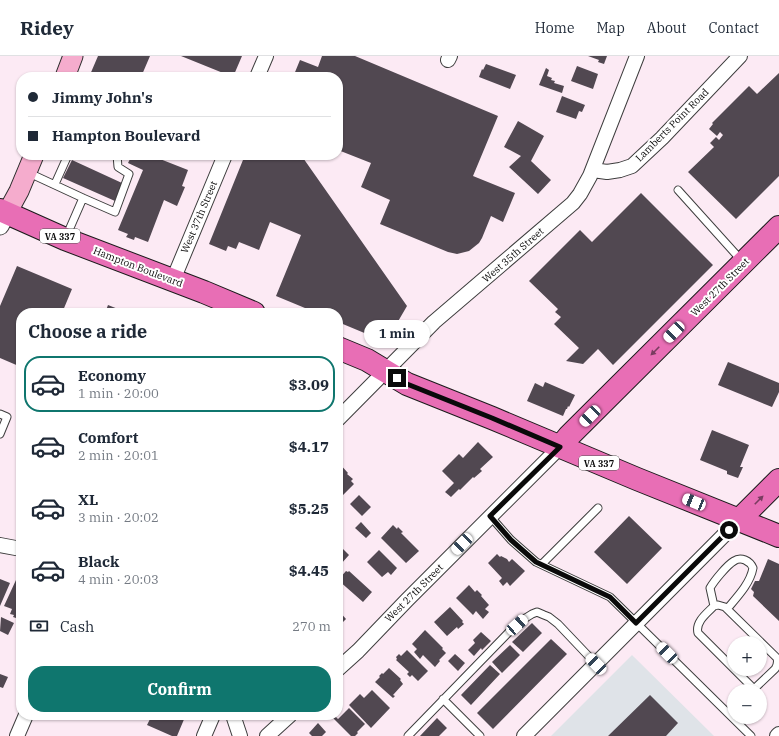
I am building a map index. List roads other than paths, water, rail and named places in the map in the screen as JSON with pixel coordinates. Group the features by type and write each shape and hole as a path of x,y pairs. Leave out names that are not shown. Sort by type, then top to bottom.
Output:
{"main road":[{"path":"67,72 73,56"},
{"path":"2,216 19,191 30,163"},
{"name":"Hampton Boulevard","path":"2,216 173,280 242,308"},
{"name":"West 27th Street","path":"560,447 569,436 779,227"},
{"name":"VA 337","path":"343,350 367,360 411,386 779,536"},
{"path":"739,520 779,480"}],"street":[{"path":"259,72 266,56"},
{"name":"West 35th Street","path":"343,414 434,322 573,203 580,194 593,170 637,56"},
{"name":"Lamberts Point Road","path":"593,170 607,172 632,166 662,138 740,56"},
{"name":"West 37th Street","path":"173,280 223,160"},
{"name":"West 27th Street","path":"343,664 560,447"},
{"path":"524,736 739,520"},
{"path":"0,545 16,548"},
{"path":"17,736 24,720"},
{"path":"204,736 211,720"},
{"path":"235,720 240,736"},
{"path":"267,736 285,720"}],"lane":[{"path":"55,184 66,160"},
{"path":"30,163 55,184 115,212 129,174 118,167 117,160"},
{"path":"678,190 744,263"},
{"path":"65,239 83,198"},
{"path":"0,414 7,417 0,434"},
{"path":"542,564 598,508"},
{"path":"490,516 511,540 536,562 610,597 727,707"},
{"path":"714,606 710,588 715,580 733,561 738,559 745,560 751,563 753,568 752,574 743,590 727,609"},
{"path":"747,684 698,633 698,624 714,606 718,605 725,607 777,658 778,662 775,669 759,684"},
{"path":"408,736 510,631 524,619 537,612 549,617 558,624 596,664"},
{"path":"443,699 480,736"},
{"path":"741,724 751,736"}]}
